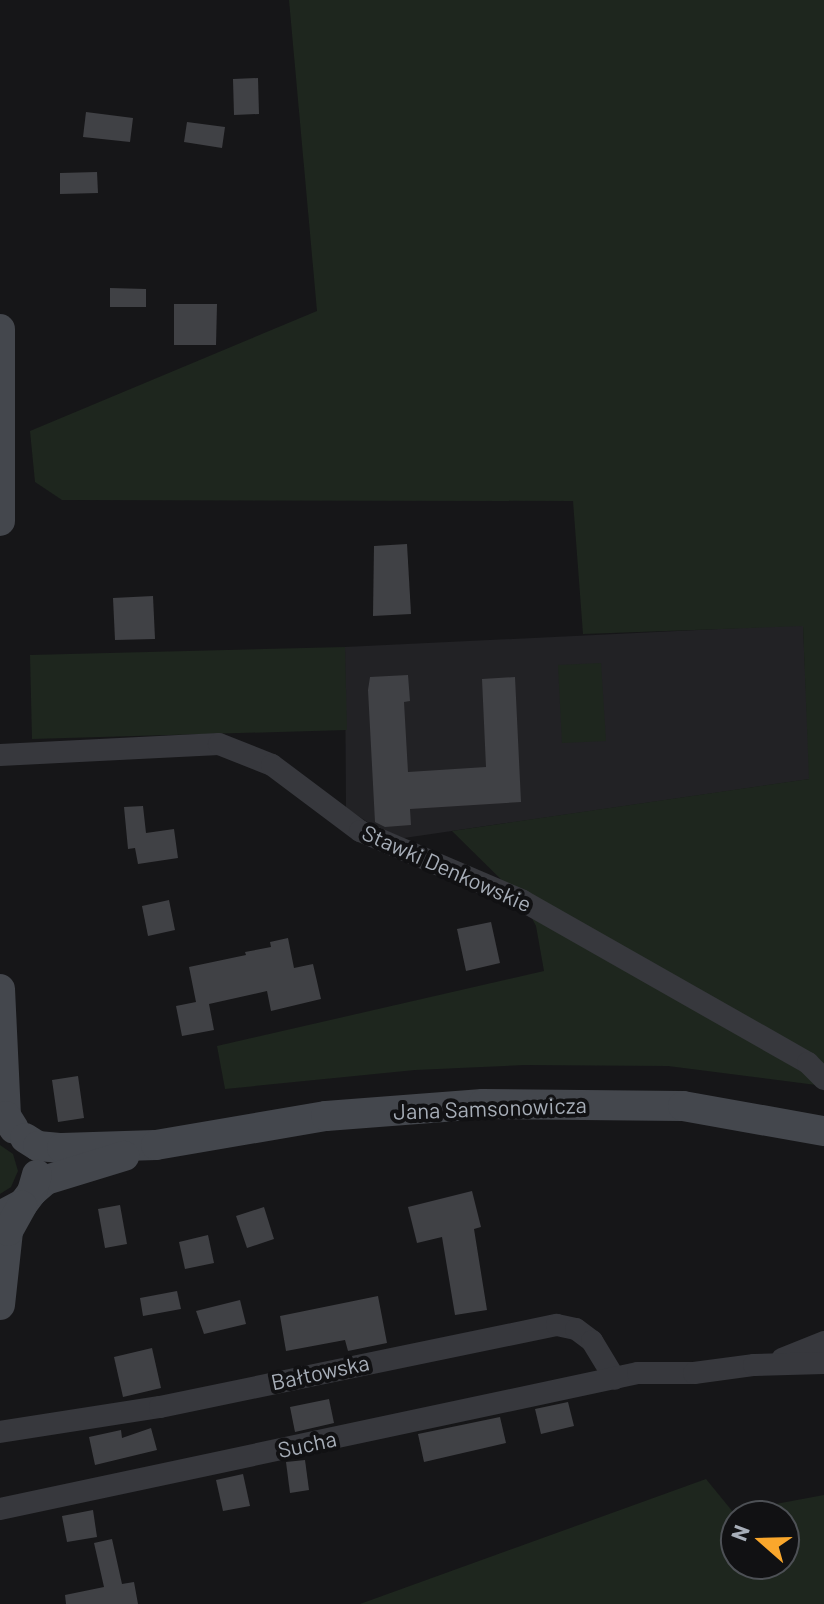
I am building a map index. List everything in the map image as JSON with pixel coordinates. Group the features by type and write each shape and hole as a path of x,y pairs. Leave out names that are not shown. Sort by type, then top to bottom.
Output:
{"main road":[{"path":"0,329 0,521"},
{"path":"0,989 6,1116 38,1164 8,1231 0,1305"},
{"name":"Jana Samsonowicza","path":"13,1130 38,1146 156,1145 326,1116 483,1104 683,1106 824,1131"},
{"name":"Jana Samsonowicza","path":"18,1205 46,1180 156,1145"}],"street":[{"name":"Stawki Denkowskie","path":"0,755 219,744 272,765 360,831 523,901 808,1063 824,1079"},
{"name":"Bałtowska","path":"0,1432 160,1407 557,1325 576,1329 592,1341 615,1379"},
{"path":"754,1365 784,1359 824,1342"},
{"path":"754,1365 824,1363"},
{"name":"Sucha","path":"0,1509 638,1373 694,1373 754,1365"}],"shaded area":[{"path":"289,0 824,0 824,1086 668,1066 524,1065 415,1070 225,1089 217,1046 544,971 536,926 523,901 452,831 809,779 803,626 583,634 573,501 62,500 35,482 30,431 317,311"},
{"path":"803,625 810,779 404,838 375,827 346,808 345,647"},
{"path":"345,647 347,730 32,739 30,655"},
{"path":"601,663 606,741 562,743 558,665"},
{"path":"0,1145 13,1154 18,1171 11,1187 0,1194"},
{"path":"706,1479 723,1500 720,1500 720,1580 800,1580 800,1500 797,1500 824,1495 824,1604 360,1604"}],"building":[{"path":"258,78 259,114 234,115 233,79"},
{"path":"86,112 133,118 130,142 83,137"},
{"path":"187,122 225,127 222,148 184,142"},
{"path":"97,172 98,193 60,194 60,173"},
{"path":"110,288 146,289 146,307 110,307"},
{"path":"174,304 217,304 216,345 174,345"},
{"path":"407,544 411,614 373,616 374,546"},
{"path":"153,596 155,639 115,640 113,598"},
{"path":"408,675 410,701 404,702 408,772 486,767 482,679 515,677 521,802 410,809 411,825 385,827 375,822 368,690 370,677"},
{"path":"143,806 146,833 174,829 178,858 138,864 135,848 128,849 124,807"},
{"path":"169,900 175,930 148,936 142,906"},
{"path":"491,922 500,963 466,971 457,929"},
{"path":"288,938 294,968 313,964 321,999 271,1011 267,991 209,1004 214,1030 182,1036 176,1006 196,1002 189,967 246,955 245,952 271,947 270,942"},
{"path":"78,1076 84,1118 58,1122 52,1080"},
{"path":"472,1191 481,1227 474,1229 487,1310 455,1315 442,1237 417,1243 408,1207"},
{"path":"120,1205 127,1244 105,1248 98,1209"},
{"path":"264,1207 274,1239 247,1248 236,1216"},
{"path":"208,1235 214,1263 185,1269 179,1242"},
{"path":"177,1291 181,1309 143,1316 140,1298"},
{"path":"378,1296 387,1343 348,1351 345,1340 286,1351 280,1316"},
{"path":"240,1300 246,1324 204,1334 196,1311"},
{"path":"152,1348 161,1388 123,1397 114,1357"},
{"path":"329,1399 334,1423 295,1432 290,1407"},
{"path":"568,1402 574,1426 541,1434 535,1409"},
{"path":"500,1417 506,1443 424,1462 418,1434"},
{"path":"151,1428 157,1450 95,1465 89,1437 121,1430 122,1438"},
{"path":"305,1460 309,1490 290,1493 286,1462"},
{"path":"243,1474 250,1506 223,1511 216,1480"},
{"path":"93,1510 97,1537 67,1542 62,1516"},
{"path":"112,1539 122,1584 134,1582 138,1604 66,1604 65,1595 104,1587 94,1543"}]}
